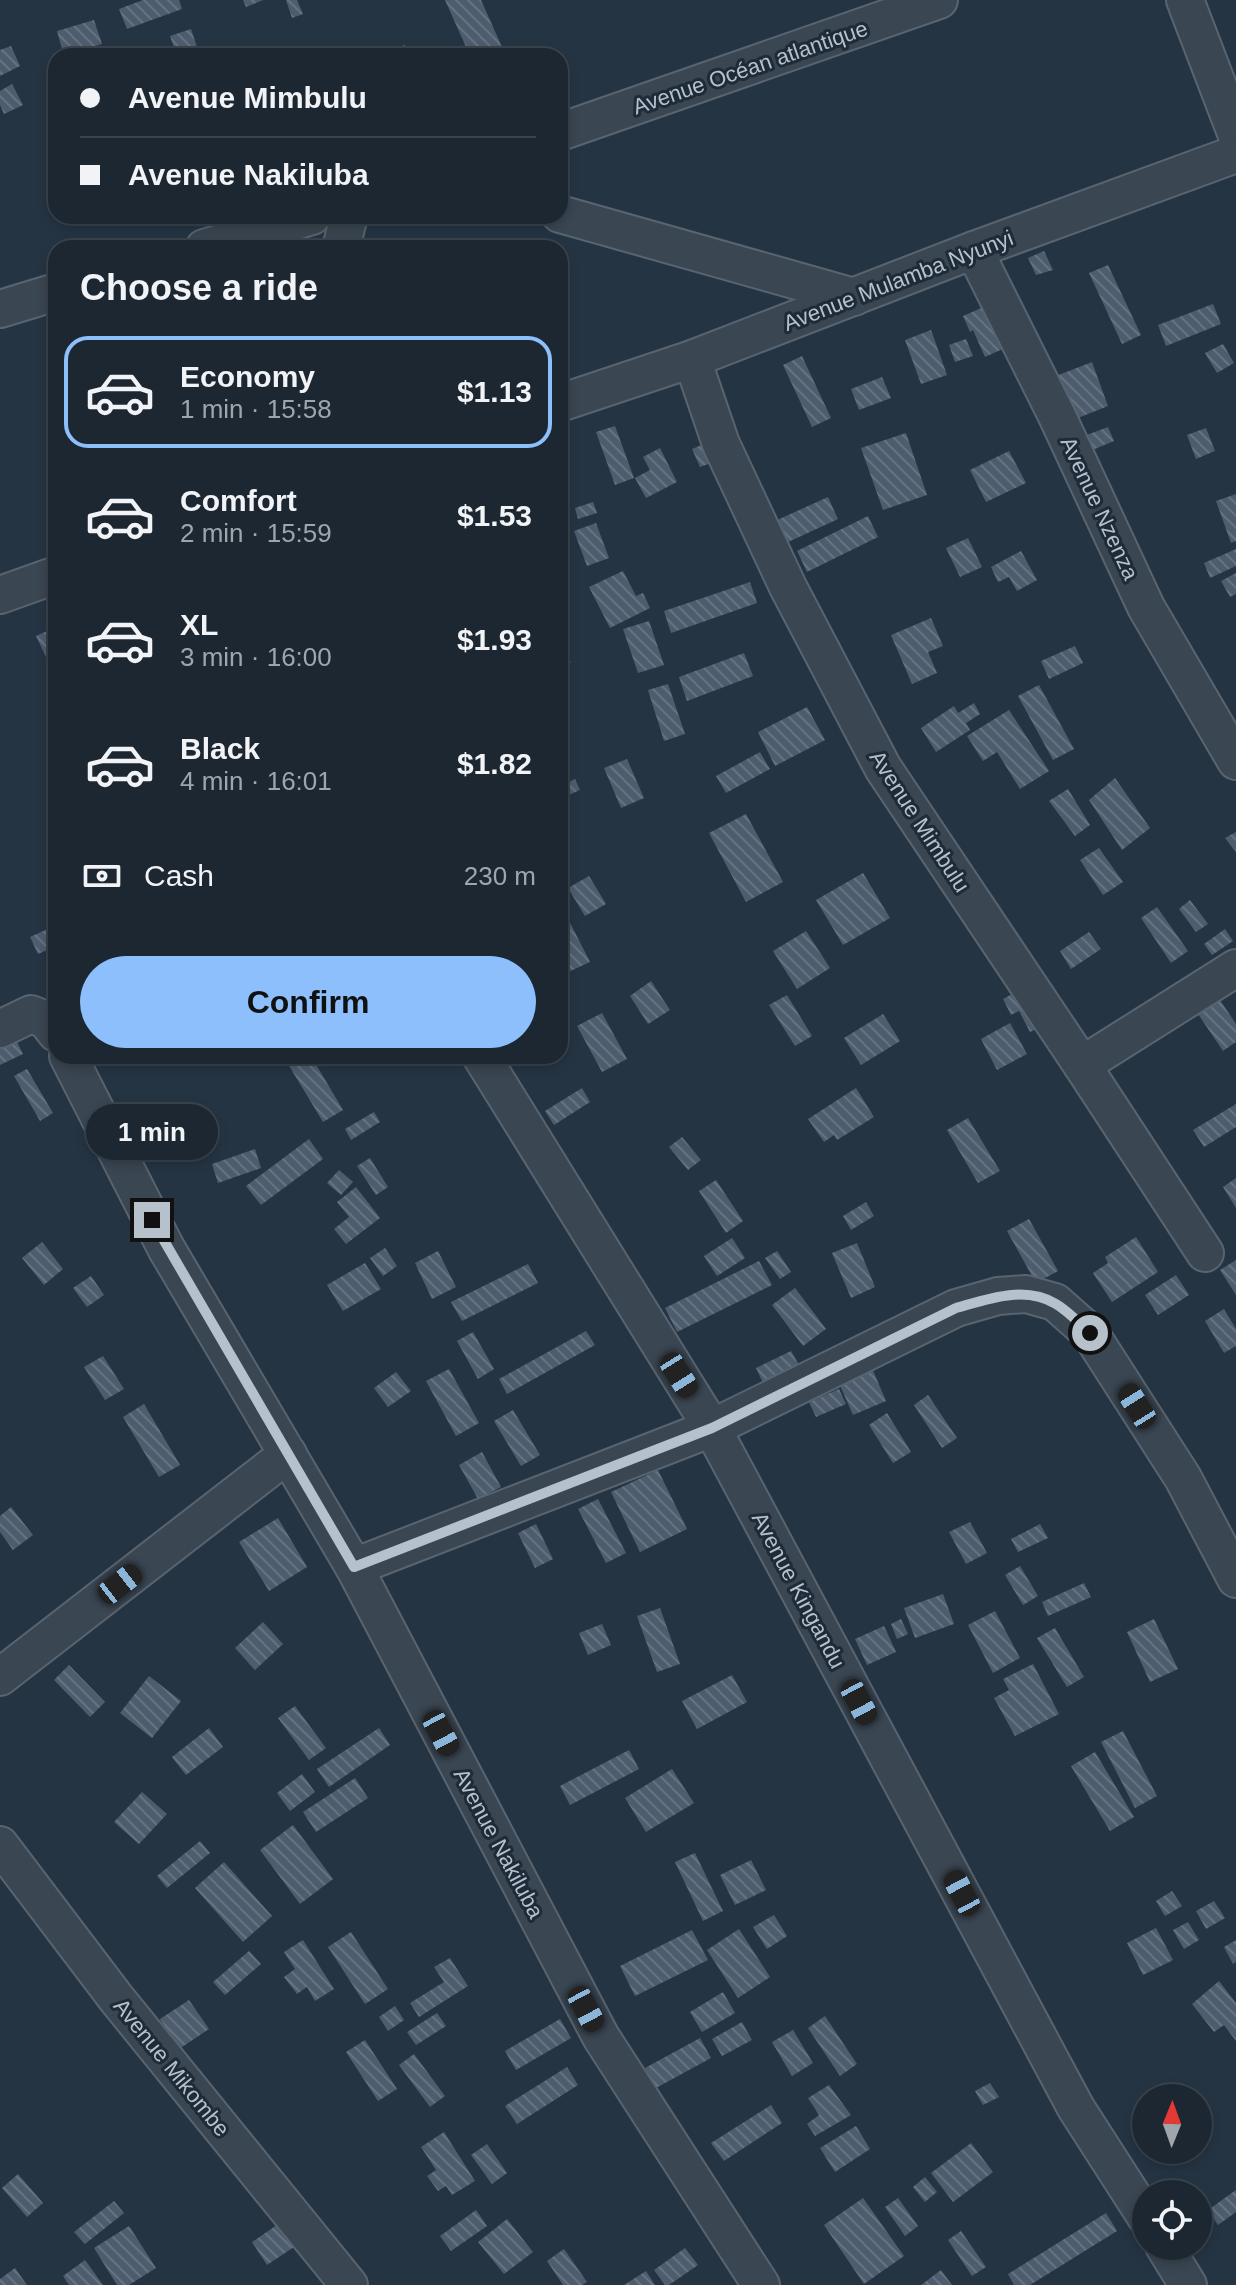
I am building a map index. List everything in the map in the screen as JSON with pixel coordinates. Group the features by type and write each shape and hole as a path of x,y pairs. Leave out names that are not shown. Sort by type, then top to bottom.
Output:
{"street":[{"name":"Avenue Océan atlantique","path":"568,129 868,12 939,0"},
{"path":"1185,0 1236,133"},
{"name":"Avenue Mulamba Nyunyi","path":"568,400 692,359 974,250 1236,154"},
{"path":"568,216 854,297"},
{"path":"231,240 285,224"},
{"name":"Avenue Nzenza","path":"974,250 1057,416 1146,607 1236,761"},
{"path":"0,309 48,294"},
{"name":"Avenue Mimbulu","path":"692,359 721,444 788,587 883,768 1205,1253"},
{"path":"0,595 48,578"},
{"path":"1082,1065 1236,968"},
{"path":"0,1029 31,1014 48,1023"},
{"name":"Avenue Nakiluba","path":"72,1064 166,1248 354,1567 601,2037 761,2285"},
{"name":"Avenue Kingandu","path":"486,1064 712,1428 1076,2108 1132,2195"},
{"path":"354,1567 712,1428 956,1308 998,1296 1026,1294 1055,1302 1090,1333 1183,1478 1236,1579"},
{"path":"0,1677 288,1454"},
{"name":"Avenue Mikombe","path":"0,1845 116,1998 349,2285"},
{"path":"1173,2260 1188,2285"}],"building":[{"path":"143,0 179,0 182,9 127,29 119,9"},
{"path":"243,0 263,0 246,7"},
{"path":"286,0 297,0 303,14 292,18"},
{"path":"445,0 481,0 502,48 466,48"},
{"path":"94,20 102,44 89,48 62,48 57,31"},
{"path":"191,29 197,48 174,48 170,36"},
{"path":"11,46 20,66 0,76 0,50"},
{"path":"12,84 23,105 4,114 0,91"},
{"path":"1044,251 1053,270 1036,275 1028,258"},
{"path":"1108,265 1141,335 1122,344 1089,273"},
{"path":"997,301 1016,343 985,357 963,316"},
{"path":"1213,304 1221,324 1166,346 1158,325"},
{"path":"931,330 947,375 921,384 905,340"},
{"path":"966,339 973,356 955,362 949,345"},
{"path":"1223,344 1234,363 1217,373 1205,353"},
{"path":"802,356 831,418 812,427 783,365"},
{"path":"1092,362 1108,406 1073,420 1056,376"},
{"path":"882,377 891,398 859,410 851,389"},
{"path":"615,426 634,478 615,485 596,432"},
{"path":"1108,427 1114,441 1090,451 1084,436"},
{"path":"1206,428 1215,451 1196,459 1187,435"},
{"path":"906,433 927,495 883,510 861,448"},
{"path":"704,444 711,463 700,467 692,449"},
{"path":"660,448 677,482 646,498 635,478 650,470 643,457"},
{"path":"1009,451 1026,483 986,502 970,470"},
{"path":"1236,494 1236,541 1231,543 1216,501"},
{"path":"828,497 838,519 786,543 775,521"},
{"path":"593,502 597,513 578,519 575,508"},
{"path":"868,516 878,537 807,572 797,551"},
{"path":"596,523 609,558 587,566 574,531"},
{"path":"968,538 982,567 960,577 946,548"},
{"path":"1236,549 1236,566 1210,578 1204,563"},
{"path":"1021,551 1037,580 1017,591 1009,577 998,582 991,567"},
{"path":"623,571 636,596 643,593 650,608 610,628 589,587"},
{"path":"1236,573 1236,594 1230,597 1221,581"},
{"path":"750,582 757,603 671,633 664,611"},
{"path":"931,618 943,646 928,652 937,673 912,684 891,635"},
{"path":"649,621 664,665 638,673 623,629"},
{"path":"48,631 48,661 36,636"},
{"path":"1075,646 1083,663 1049,679 1041,661"},
{"path":"744,653 753,676 687,701 679,677"},
{"path":"668,684 685,734 664,741 648,690"},
{"path":"1039,685 1074,749 1053,760 1018,696"},
{"path":"974,703 980,714 966,723 970,730 936,752 921,728 954,706 958,713"},
{"path":"807,707 825,740 775,766 758,732"},
{"path":"1009,710 1049,771 1020,789 997,752 983,761 967,736"},
{"path":"760,752 770,769 726,793 716,776"},
{"path":"627,759 644,798 621,808 604,768"},
{"path":"1115,778 1150,828 1122,850 1089,800"},
{"path":"575,779 580,790 568,795 568,782"},
{"path":"1068,789 1090,825 1075,836 1049,801"},
{"path":"746,814 783,882 746,902 709,833"},
{"path":"1236,832 1236,852 1225,838"},
{"path":"1099,848 1123,882 1103,895 1080,860"},
{"path":"863,873 890,918 843,945 816,900"},
{"path":"589,876 606,904 585,916 568,888"},
{"path":"1190,900 1208,924 1196,932 1179,909"},
{"path":"1157,907 1188,951 1171,963 1141,918"},
{"path":"568,919 590,962 568,972"},
{"path":"48,929 48,950 38,954 30,937"},
{"path":"1225,929 1233,941 1212,955 1204,944"},
{"path":"806,931 830,968 797,989 773,951"},
{"path":"1089,932 1101,949 1071,969 1060,951"},
{"path":"651,981 670,1010 648,1024 630,996"},
{"path":"1021,989 1041,1027 1030,1032 1019,1011 1011,1015 1003,999"},
{"path":"1216,994 1236,1024 1236,1042 1223,1051 1194,1008"},
{"path":"787,995 812,1036 795,1046 769,1005"},
{"path":"602,1013 627,1059 602,1072 577,1026"},
{"path":"883,1014 900,1041 861,1065 844,1038"},
{"path":"1010,1023 1027,1054 997,1070 981,1039"},
{"path":"14,1036 23,1054 0,1065 0,1043"},
{"path":"288,1064 316,1064 343,1110 323,1122"},
{"path":"27,1069 53,1113 40,1121 14,1076"},
{"path":"582,1088 590,1102 554,1125 545,1111"},
{"path":"856,1088 874,1117 837,1140 834,1135 824,1142 808,1119"},
{"path":"1236,1104 1236,1127 1204,1147 1193,1130"},
{"path":"374,1112 380,1122 351,1140 345,1129"},
{"path":"968,1118 1000,1171 978,1183 947,1130"},
{"path":"682,1137 701,1160 688,1170 669,1147"},
{"path":"309,1139 323,1159 261,1205 246,1186"},
{"path":"255,1149 261,1168 218,1183 212,1164"},
{"path":"370,1158 388,1187 376,1195 357,1166"},
{"path":"339,1170 353,1182 341,1195 327,1183"},
{"path":"1236,1178 1236,1208 1223,1187"},
{"path":"716,1180 743,1221 726,1233 699,1191"},
{"path":"356,1187 380,1218 346,1244 334,1229 349,1217 337,1202"},
{"path":"866,1202 874,1216 851,1230 843,1216"},
{"path":"1029,1219 1058,1271 1036,1283 1007,1231"},
{"path":"1136,1237 1158,1272 1112,1302 1093,1273 1108,1263 1105,1257"},
{"path":"732,1238 745,1258 717,1276 704,1256"},
{"path":"42,1242 63,1269 44,1285 22,1258"},
{"path":"857,1243 875,1287 851,1298 832,1253"},
{"path":"385,1248 397,1266 383,1276 370,1258"},
{"path":"438,1251 456,1287 432,1299 415,1263"},
{"path":"777,1251 791,1272 780,1279 765,1258"},
{"path":"1236,1260 1236,1295 1220,1270"},
{"path":"759,1261 772,1285 677,1332 665,1308"},
{"path":"365,1263 381,1289 343,1311 327,1285"},
{"path":"528,1264 538,1283 462,1321 451,1302"},
{"path":"1176,1275 1189,1295 1158,1315 1145,1295"},
{"path":"91,1276 104,1295 87,1307 73,1288"},
{"path":"795,1288 826,1329 803,1346 772,1305"},
{"path":"1224,1309 1236,1329 1236,1346 1224,1353 1205,1321"},
{"path":"586,1331 595,1345 507,1394 499,1379"},
{"path":"473,1332 494,1369 478,1379 457,1341"},
{"path":"791,1351 799,1365 763,1383 756,1368"},
{"path":"103,1356 124,1389 105,1400 84,1367"},
{"path":"872,1368 886,1401 853,1415 838,1381"},
{"path":"449,1369 479,1423 456,1436 426,1381"},
{"path":"396,1372 411,1391 388,1407 374,1388"},
{"path":"839,1389 846,1404 816,1417 809,1402"},
{"path":"928,1395 957,1438 942,1448 914,1405"},
{"path":"144,1404 180,1465 159,1477 123,1417"},
{"path":"513,1410 540,1455 521,1466 494,1421"},
{"path":"887,1413 911,1452 893,1463 869,1425"},
{"path":"482,1452 501,1487 478,1499 459,1465"},
{"path":"658,1470 687,1529 640,1552 611,1492"},
{"path":"598,1499 626,1553 606,1563 578,1509"},
{"path":"11,1507 33,1535 13,1550 0,1532 0,1516"},
{"path":"278,1518 307,1567 269,1591 239,1542"},
{"path":"970,1522 987,1553 966,1564 949,1532"},
{"path":"536,1524 553,1559 535,1568 518,1533"},
{"path":"1040,1524 1048,1538 1018,1552 1011,1539"},
{"path":"1020,1566 1038,1596 1023,1605 1005,1575"},
{"path":"1084,1583 1091,1597 1048,1616 1042,1602"},
{"path":"943,1594 954,1624 915,1638 904,1608"},
{"path":"660,1608 680,1664 657,1672 637,1616"},
{"path":"995,1611 1020,1658 993,1673 968,1625"},
{"path":"901,1619 908,1634 897,1639 891,1624"},
{"path":"1154,1619 1178,1669 1150,1682 1127,1632"},
{"path":"263,1622 283,1644 255,1670 235,1648"},
{"path":"602,1624 611,1645 588,1655 579,1633"},
{"path":"884,1626 896,1652 867,1665 855,1639"},
{"path":"1055,1628 1084,1677 1067,1687 1037,1638"},
{"path":"1033,1664 1059,1714 1015,1736 994,1698 1009,1690 1003,1679"},
{"path":"69,1665 105,1702 90,1717 54,1680"},
{"path":"732,1675 747,1702 697,1729 682,1701"},
{"path":"149,1676 181,1701 152,1738 120,1713"},
{"path":"295,1706 326,1748 309,1760 278,1718"},
{"path":"209,1728 223,1747 186,1775 172,1757"},
{"path":"379,1728 390,1745 329,1787 317,1769"},
{"path":"1123,1731 1157,1796 1135,1808 1101,1742"},
{"path":"629,1750 639,1769 570,1805 560,1786"},
{"path":"1095,1752 1134,1817 1110,1831 1071,1766"},
{"path":"672,1769 694,1803 646,1832 625,1798"},
{"path":"302,1774 315,1792 290,1811 277,1793"},
{"path":"355,1778 368,1798 316,1832 303,1812"},
{"path":"142,1792 167,1814 139,1844 114,1822"},
{"path":"293,1825 333,1879 300,1904 260,1850"},
{"path":"200,1841 210,1853 167,1888 157,1876"},
{"path":"695,1853 723,1911 703,1921 675,1862"},
{"path":"751,1860 766,1890 735,1905 720,1875"},
{"path":"224,1862 272,1916 243,1942 195,1888"},
{"path":"1172,1891 1182,1906 1165,1916 1156,1901"},
{"path":"1214,1901 1225,1918 1206,1929 1196,1911"},
{"path":"774,1915 787,1936 767,1949 753,1927"},
{"path":"1188,1922 1199,1940 1184,1949 1173,1930"},
{"path":"1156,1928 1173,1960 1143,1975 1127,1943"},
{"path":"739,1929 770,1977 738,1998 707,1950"},
{"path":"692,1930 708,1960 635,1996 620,1966"},
{"path":"351,1932 388,1989 365,2004 328,1947"},
{"path":"303,1940 334,1989 315,2001 307,1987 297,1994 284,1977 295,1969 284,1952"},
{"path":"1236,1940 1236,1962 1233,1964 1224,1947"},
{"path":"249,1951 261,1964 225,1995 213,1982"},
{"path":"450,1958 468,1986 419,2017 410,2003 444,1982 434,1967"},
{"path":"1219,1981 1236,2003 1236,2041 1224,2025 1214,2032 1192,2004"},
{"path":"723,1992 735,2013 702,2032 690,2012"},
{"path":"189,2000 209,2029 179,2049 160,2019"},
{"path":"395,2006 404,2020 388,2031 379,2017"},
{"path":"437,2013 446,2026 416,2045 407,2032"},
{"path":"825,2016 857,2064 840,2076 808,2028"},
{"path":"560,2019 571,2038 516,2070 505,2051"},
{"path":"742,2022 752,2040 722,2056 712,2039"},
{"path":"793,2030 813,2063 792,2076 772,2042"},
{"path":"700,2038 711,2058 656,2088 645,2068"},
{"path":"365,2040 397,2089 378,2101 346,2052"},
{"path":"414,2054 445,2096 430,2107 399,2065"},
{"path":"567,2067 578,2085 517,2124 505,2106"},
{"path":"990,2083 999,2097 983,2105 975,2091"},
{"path":"829,2085 851,2115 815,2136 807,2124 819,2115 808,2098"},
{"path":"771,2105 782,2123 724,2161 711,2143"},
{"path":"856,2126 870,2149 835,2172 820,2148"},
{"path":"444,2132 475,2181 452,2195 446,2186 438,2191 427,2176 436,2170 421,2147"},
{"path":"971,2143 993,2172 953,2202 931,2173"},
{"path":"487,2144 507,2173 492,2184 471,2155"},
{"path":"18,2174 43,2203 27,2217 2,2188"},
{"path":"925,2177 937,2192 925,2202 913,2187"},
{"path":"1236,2190 1236,2212 1218,2225 1212,2216 1212,2207"},
{"path":"863,2198 904,2256 864,2284 824,2225"},
{"path":"898,2198 918,2226 905,2236 885,2207"},
{"path":"114,2201 124,2213 85,2244 74,2232"},
{"path":"476,2210 487,2226 451,2251 440,2236"},
{"path":"1106,2213 1117,2231 1030,2285 1014,2285 1008,2274"},
{"path":"287,2218 303,2241 267,2265 252,2242"},
{"path":"507,2219 533,2252 504,2274 478,2242"},
{"path":"129,2226 156,2268 129,2285 117,2285 94,2248"},
{"path":"961,2231 986,2267 972,2276 948,2240"},
{"path":"685,2248 698,2265 665,2285 654,2270"},
{"path":"564,2249 587,2282 582,2285 563,2285 547,2261"},
{"path":"85,2260 103,2285 69,2285 63,2276"},
{"path":"15,2268 27,2285 0,2285 0,2279"},
{"path":"941,2270 952,2285 921,2285"},
{"path":"646,2271 655,2285 624,2285"}],"route":[{"path":"152,1220 354,1567 712,1428 956,1308 998,1296 1026,1294 1055,1302 1090,1333"}]}
